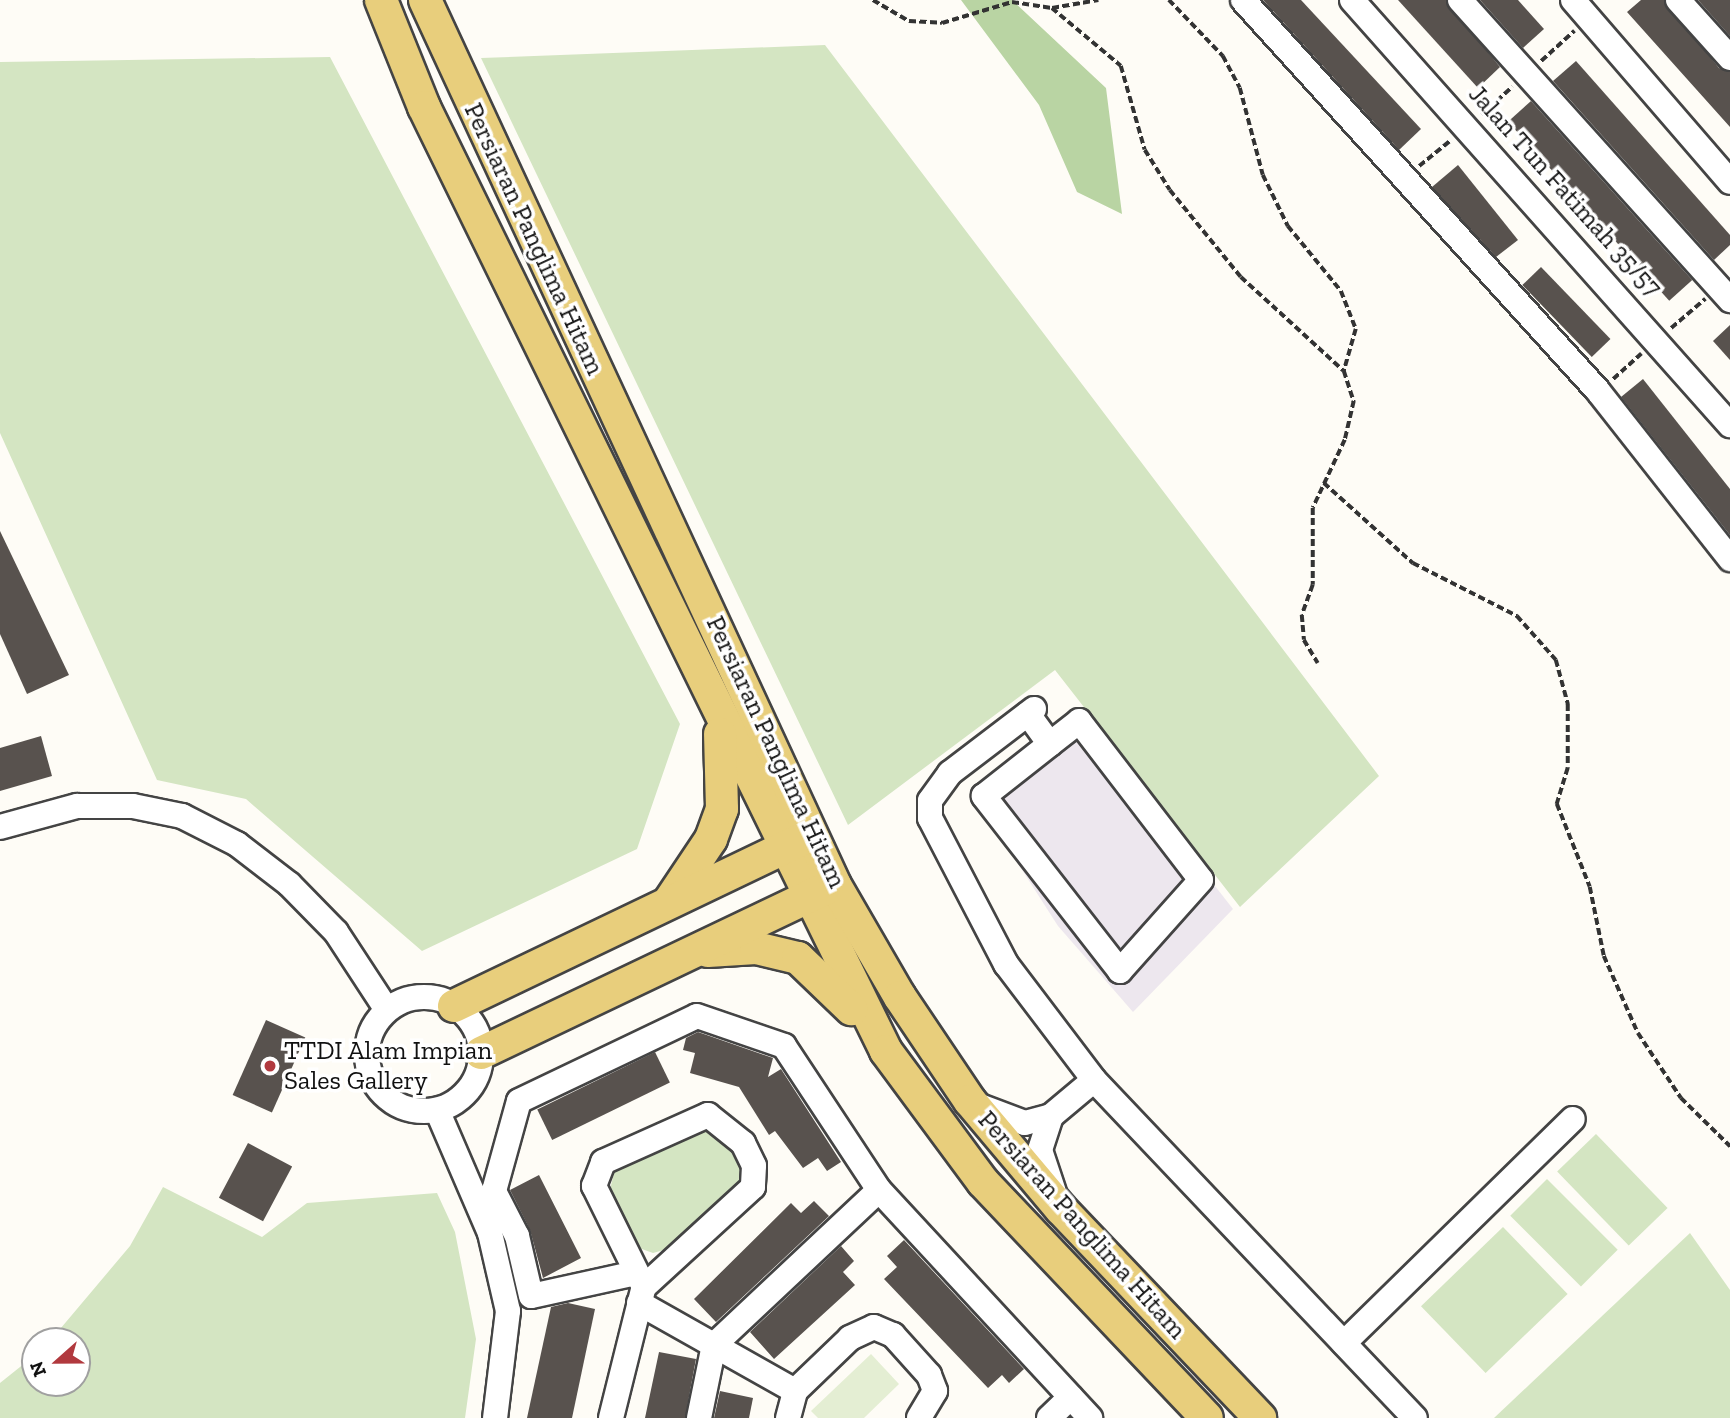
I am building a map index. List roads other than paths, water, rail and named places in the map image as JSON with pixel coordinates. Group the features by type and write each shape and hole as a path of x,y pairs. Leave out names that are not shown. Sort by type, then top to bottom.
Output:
{"main road":[{"name":"Persiaran Panglima Hitam","path":"381,0 424,107 784,848 821,891 900,997 970,1101 1061,1209 1260,1418"},
{"name":"Persiaran Panglima Hitam","path":"425,0 812,834 821,891 886,1051 984,1182 1207,1418"},
{"path":"668,903 711,839 722,809 725,767 715,706"},
{"path":"454,1006 812,834"},
{"path":"481,1053 821,891"},
{"path":"690,952 756,948 798,958 827,980 886,1051"}],"street":[{"path":"1243,0 1408,176 1495,285 1598,391 1730,559"},
{"name":"Jalan Tun Fatimah 35/57","path":"1352,0 1658,339 1730,425"},
{"path":"1460,0 1724,293"},
{"path":"1678,0 1730,58"},
{"path":"1581,9 1730,182"},
{"path":"1050,744 1031,711 935,787 930,818 1006,964 1094,1080 1415,1418"},
{"path":"1079,721 1201,880 1120,971 984,796 1050,744 1079,721"},
{"path":"0,827 78,806 133,806 182,816 237,844 289,884 337,932 387,1010"},
{"path":"420,997 454,1006 473,1026 481,1053 469,1089 437,1110 399,1106 372,1078 369,1041 387,1010 420,997"},
{"path":"640,1288 531,1296 517,1236 494,1191 519,1101 697,1016 784,1046 879,1190 1090,1418"},
{"path":"970,1101 1014,1124 1051,1116 1094,1080"},
{"path":"437,1110 490,1233 508,1311 495,1418"},
{"path":"611,1418 640,1288 753,1187 754,1166 725,1123 694,1116 603,1163 594,1186 640,1288 714,1345 795,1391"},
{"path":"1051,1116 1040,1150 1061,1209"},
{"path":"1344,1343 1573,1119"},
{"path":"699,1418 714,1345 879,1190"},
{"path":"788,1418 795,1391 850,1338 883,1328 929,1375 935,1391 919,1418"},
{"path":"1049,1418 1071,1397"}],"place":[{"name":"TTDI Alam Impian Sales Gallery","path":"270,1066"}]}
